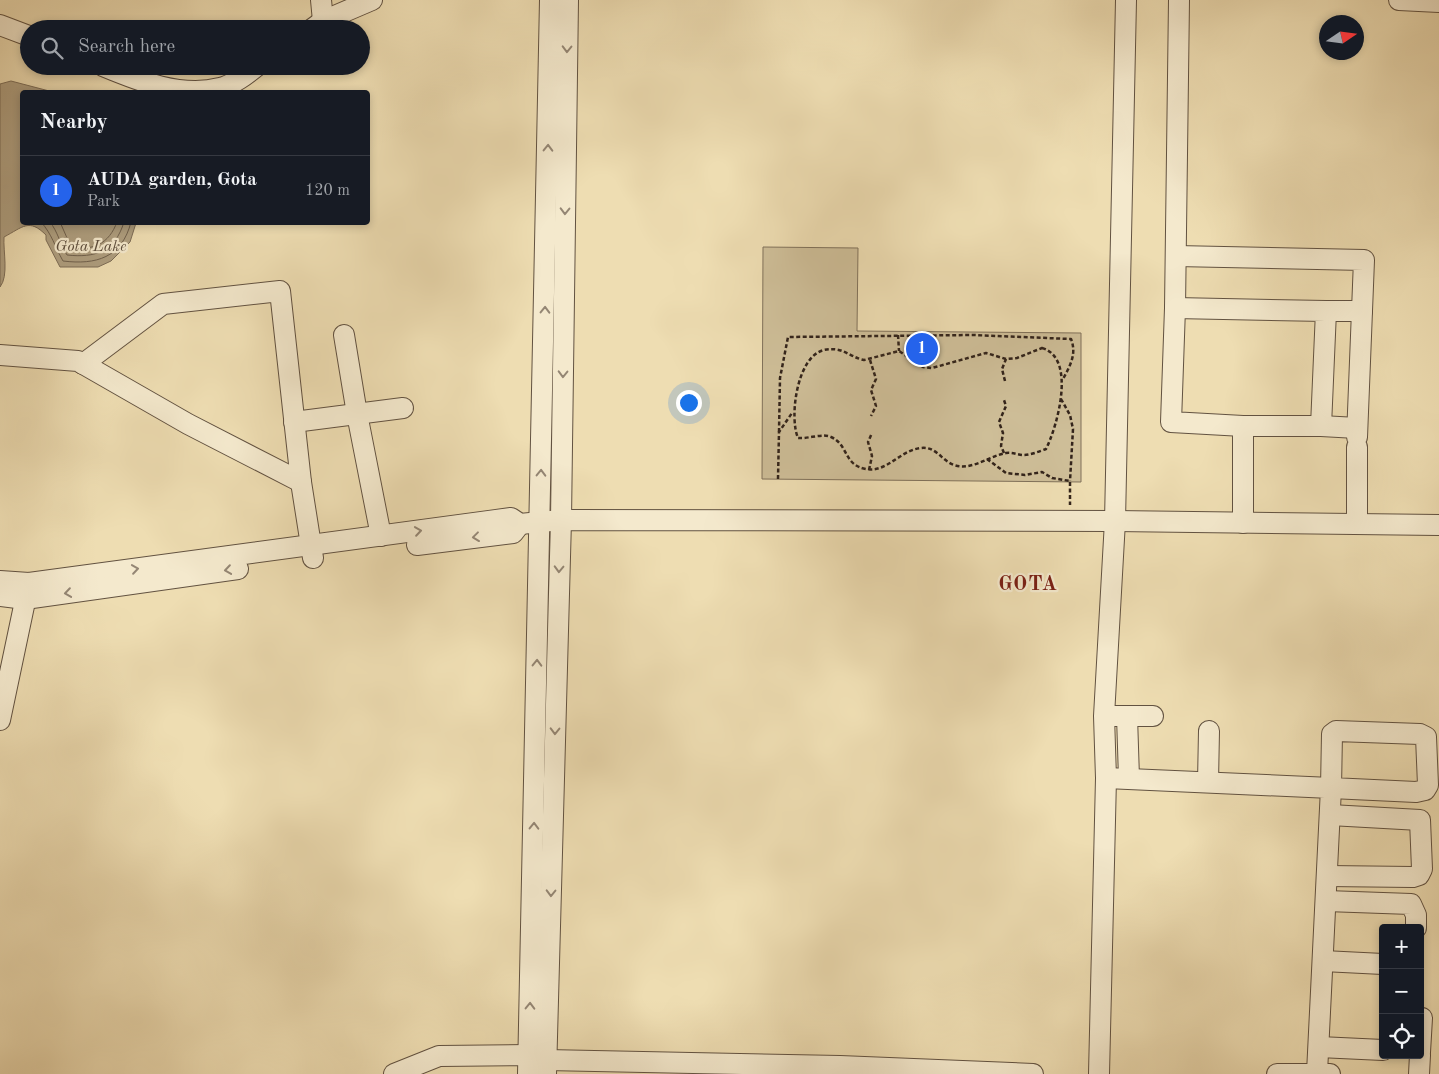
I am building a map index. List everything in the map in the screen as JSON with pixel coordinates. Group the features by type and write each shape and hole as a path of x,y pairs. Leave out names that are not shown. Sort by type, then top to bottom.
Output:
{"street":[{"path":"318,20 320,0"},
{"path":"328,20 372,0"},
{"path":"537,1066 540,522 550,0"},
{"path":"537,1066 561,520 568,0"},
{"path":"1099,1074 1106,778 1104,716 1115,520 1126,0"},
{"path":"1179,0 1176,256 1171,422 1243,426 1321,426 1357,437"},
{"path":"1399,0 1439,2"},
{"path":"0,25 20,33"},
{"path":"128,75 165,88 186,90"},
{"path":"205,90 222,88 243,75"},
{"path":"1176,256 1364,260 1357,437 1357,524"},
{"path":"83,364 163,304 280,291 301,482 312,551"},
{"path":"1175,308 1362,311"},
{"path":"1321,426 1326,311"},
{"path":"344,335 357,414 382,536"},
{"path":"0,355 78,361 188,424 301,482"},
{"path":"294,422 403,408"},
{"path":"1243,426 1243,523"},
{"path":"312,551 382,536 511,518 520,524 561,520 1115,520 1439,525"},
{"path":"0,596 312,551 513,533 520,524"},
{"path":"0,581 27,591"},
{"path":"0,720 27,591"},
{"path":"1104,716 1153,716"},
{"path":"1127,716 1129,778"},
{"path":"1208,782 1209,731"},
{"path":"1106,778 1129,778 1208,782 1331,788 1416,792 1425,790 1428,785 1426,737 1420,734 1336,731 1332,734 1331,788 1330,815 1317,1073"},
{"path":"1327,876 1413,877 1419,875 1422,869 1420,820 1330,815"},
{"path":"1326,902 1411,904 1416,916 1416,924"},
{"path":"1323,961 1379,964"},
{"path":"1319,1047 1379,1050"},
{"path":"394,1074 439,1056 537,1066 1032,1074"},
{"path":"1419,1074 1420,1059"},
{"path":"1277,1074 1330,1074"}],"path":[{"path":"898,335 899,352"},
{"path":"778,479 780,378 788,337 898,335 1071,339 1074,346 1072,364 1062,380"},
{"path":"1042,348 1045,349 1057,362 1062,380 1061,399 1054,432 1046,449 1024,455 1004,453 975,464 954,465 929,448 921,448 895,458 886,467 869,470 857,467 848,460 840,444 831,437 822,435 810,439 798,438 794,429 793,412 800,379 815,353 823,350 847,351 860,359 870,360 888,353 899,352 924,367 944,366 986,353 1006,359 1017,358 1042,348"},
{"path":"1005,381 1002,370 1006,359"},
{"path":"870,360 876,378 871,390 876,406 871,416"},
{"path":"1061,399 1070,415 1073,429 1070,481 1071,520"},
{"path":"1004,400 1006,406 999,422 1003,433 1001,446 1004,453"},
{"path":"779,432 793,412"},
{"path":"869,470 872,456 868,442 872,433"},
{"path":"987,459 1006,473 1025,475 1042,472 1052,478 1070,481"}],"shaded area":[{"path":"763,247 858,248 857,331 1081,333 1081,482 762,479"}],"water":[{"name":"Gota Lake","path":"11,81 45,90 20,90 20,225 135,225 130,242 111,261 98,267 60,267 46,240 46,235 35,227 21,227 4,237 5,270 0,287 0,84"}],"place":[{"name":"AUDA garden, Gota","path":"922,349"}],"district":[{"name":"GOTA","path":"1028,583"}]}
